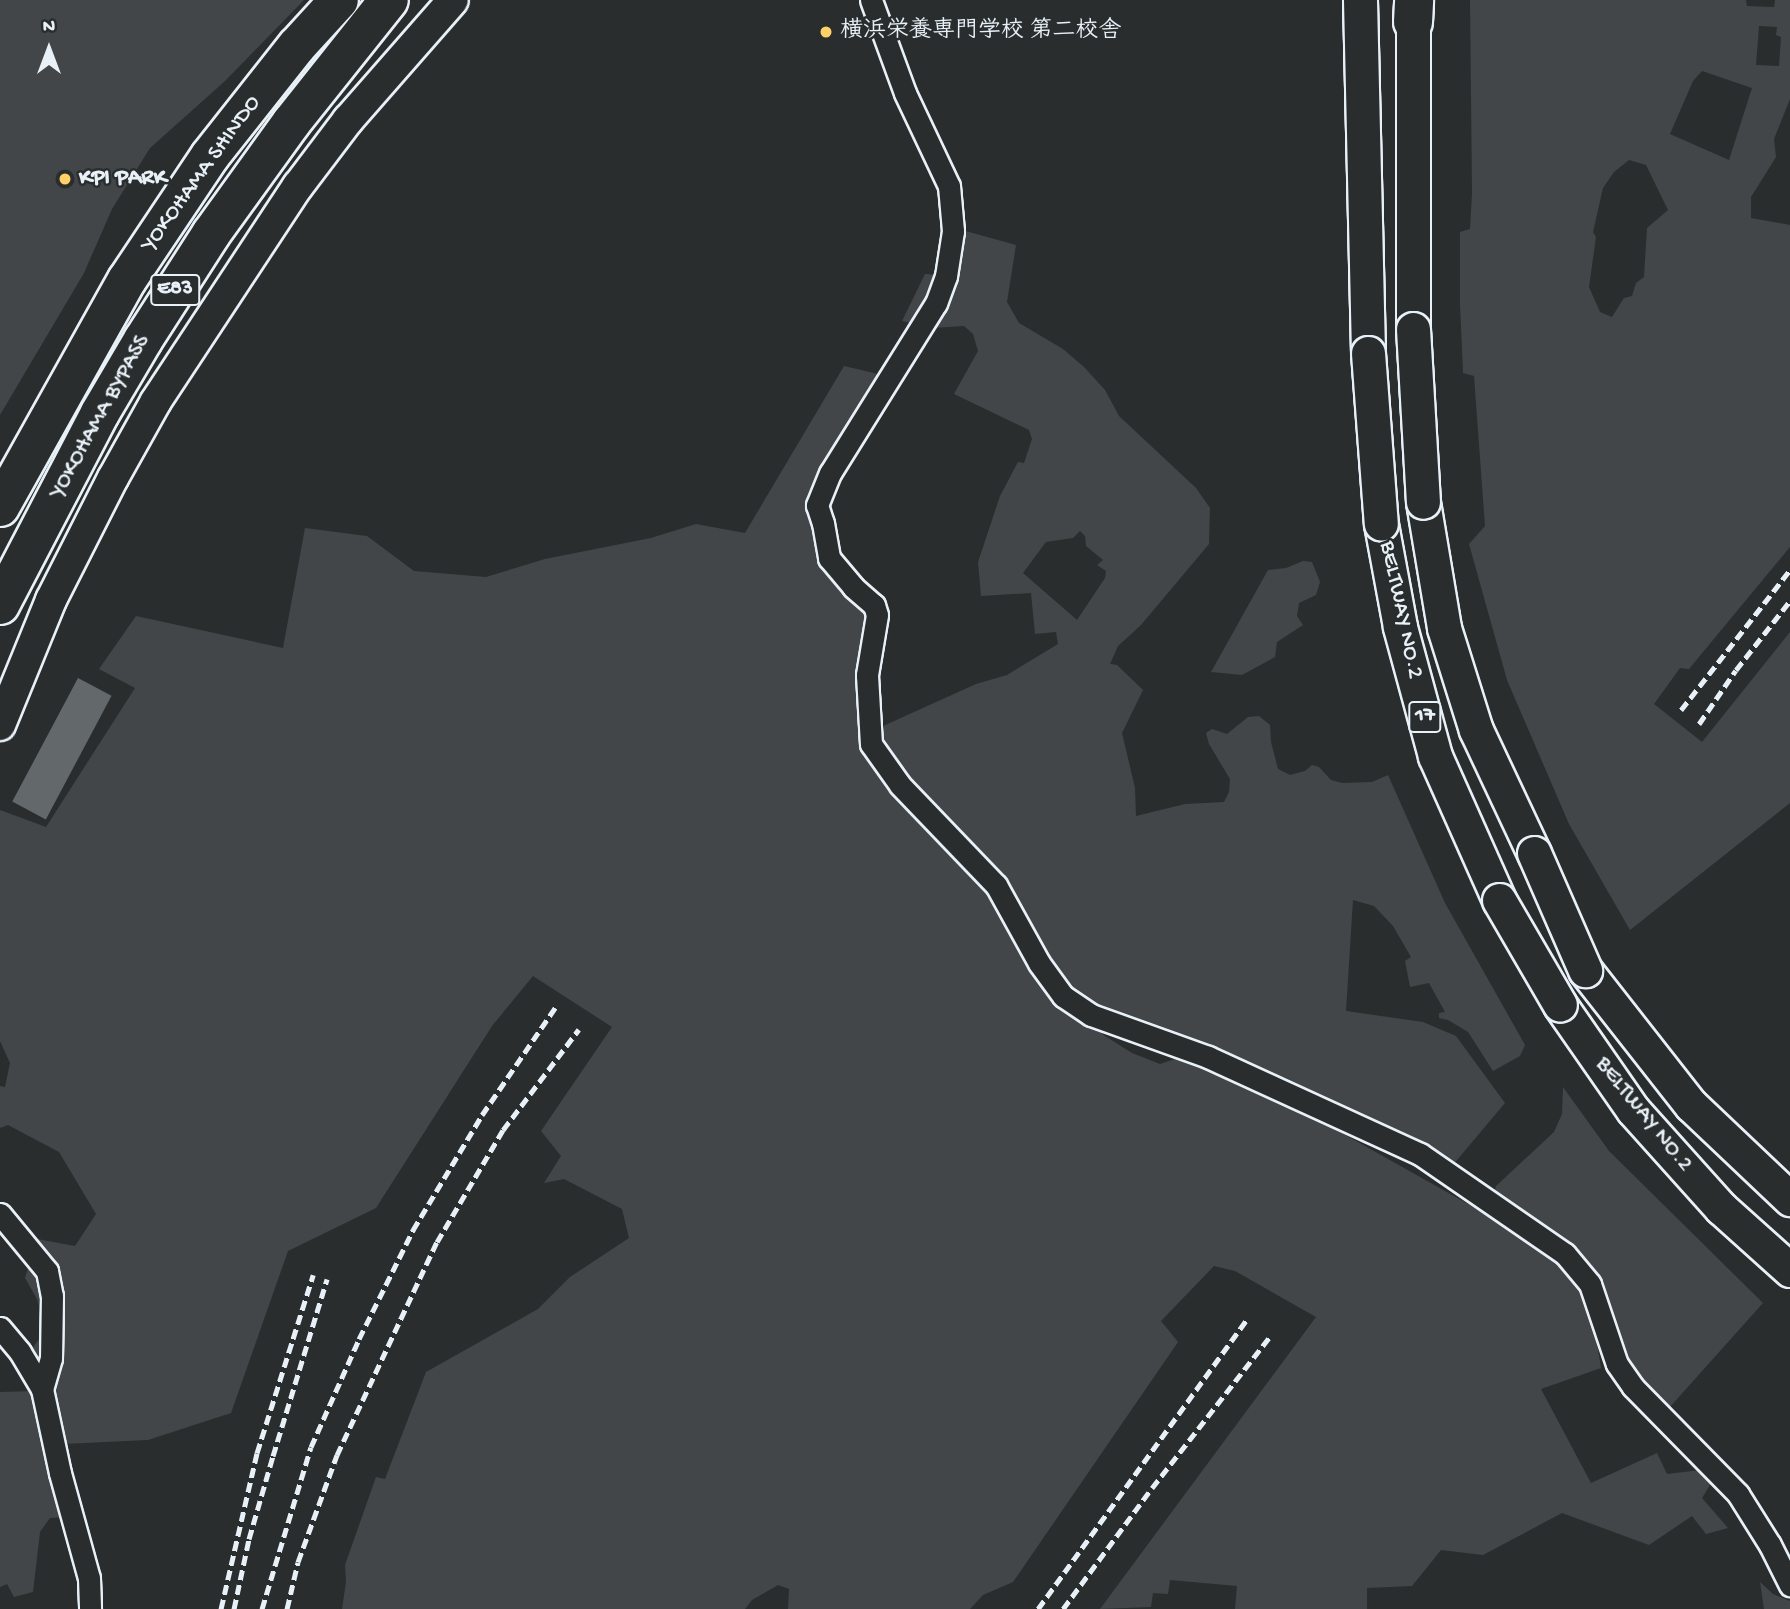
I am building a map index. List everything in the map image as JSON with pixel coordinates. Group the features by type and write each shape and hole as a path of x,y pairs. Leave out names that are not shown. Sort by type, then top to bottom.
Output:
{"highway":[{"name":"YOKOHAMA SHINDO","path":"0,508 127,280 210,156 297,46 339,0"},
{"name":"YOKOHAMA BYPASS","path":"0,605 100,413 156,319 211,234 291,123 389,0"}],"main road":[{"name":"BELTWAY NO.2","path":"1360,0 1368,353 1381,524 1400,627 1435,756 1499,900 1560,1005 1633,1110 1721,1208 1790,1270"},
{"name":"BELTWAY NO.2","path":"1414,7 1413,329 1423,502 1444,628 1476,730 1585,970 1691,1105 1790,1199"}],"street":[{"path":"0,725 51,600 156,401 298,186 348,120 453,0"},
{"path":"871,0 905,93 948,186 953,231 946,276 936,303 830,473 817,505 829,558 853,587 874,606 877,625 867,675 871,744 900,785 996,885 1039,962 1063,996 1091,1015 1208,1057 1420,1154 1565,1254 1590,1284 1617,1364 1633,1387 1738,1494 1770,1545 1790,1585"},
{"path":"0,1214 47,1271 52,1296 51,1358 42,1389"},
{"path":"0,1328 20,1352 42,1389 60,1472 89,1578 90,1609"}],"shaded area":[{"name":"KPI PARK","path":"0,0 304,0 225,81 150,148 112,209 84,273 0,415"},
{"path":"1470,0 1746,0 1747,6 1774,7 1775,0 1790,0 1790,99 1774,139 1776,157 1751,197 1751,218 1790,225 1790,547 1689,669 1680,668 1654,704 1702,742 1790,632 1790,803 1630,930 1569,824 1507,680 1469,544 1485,526 1474,376 1463,373 1460,304 1460,232 1470,229","holes":["1759,26 1777,27 1776,35 1781,37 1779,66 1756,65","1702,71 1752,88 1729,160 1670,134 1693,81","1629,160 1646,165 1668,210 1647,228 1644,277 1636,283 1632,296 1624,298 1612,317 1600,312 1589,287 1596,237 1593,232 1603,188 1614,172"]},
{"path":"962,230 1016,245 1007,302 1019,323 1063,349 1084,367 1105,390 1119,416 1196,488 1210,508 1209,544 1141,625 1118,646 1110,664 1117,665 1143,690 1122,733 1135,788 1136,816 1185,804 1224,802 1229,792 1230,779 1209,744 1206,733 1212,729 1227,734 1248,717 1259,716 1270,725 1278,769 1290,775 1305,771 1312,765 1319,767 1331,780 1342,783 1372,782 1388,775 1445,903 1525,1045 1520,1056 1493,1071 1468,1032 1448,1020 1439,1018 1439,1013 1445,1012 1429,983 1410,987 1405,961 1411,957 1393,926 1374,906 1353,900 1346,1011 1423,1022 1456,1036 1505,1103 1452,1166 1076,1000 904,783 872,731 976,684 1007,675 1058,644 1056,632 1035,634 1031,593 981,596 978,562 1000,496 1018,462 1024,463 1032,439 1029,430 954,394 978,351 973,334 964,326 932,328 902,321 925,274 958,276","holes":["1080,531 1085,536 1086,546 1103,560 1097,565 1106,571 1105,578 1077,620 1023,573 1046,542 1073,538"]},
{"path":"844,366 874,373 898,384 834,483 832,510 835,555 881,628 866,748 985,881 1061,1000 1105,1036 1132,1053 1160,1064 1184,1056 1340,1132 1518,1232 1573,1271 1593,1319 1601,1368 1541,1389 1591,1483 1657,1453 1667,1474 1701,1470 1713,1480 1702,1498 1728,1528 1706,1534 1692,1516 1649,1545 1562,1513 1483,1555 1441,1550 1412,1586 1367,1588 1367,1609 1235,1609 1237,1586 1170,1580 1168,1594 1153,1593 1151,1607 1100,1609 1316,1317 1235,1271 1214,1266 1161,1321 1178,1342 1013,1582 983,1595 970,1609 788,1609 789,1589 778,1585 752,1600 745,1609 342,1609 346,1582 345,1565 376,1477 385,1479 426,1372 538,1309 570,1277 629,1238 622,1209 564,1179 544,1183 561,1156 541,1131 612,1027 533,976 492,1026 376,1208 288,1251 231,1413 148,1440 63,1444 32,1349 46,1329 37,1299 25,1278 37,1239 75,1246 96,1214 59,1152 8,1125 0,1128 0,1086 5,1087 10,1063 0,1041 0,810 46,827 135,688 99,669 136,616 283,648 305,528 367,536 414,571 486,577 545,559 651,538 696,524 745,533"},
{"path":"1303,561 1312,562 1320,582 1316,595 1299,603 1297,616 1303,625 1277,642 1275,657 1242,675 1211,672 1268,570 1286,568"},
{"path":"78,678 112,696 46,819 12,802"},
{"path":"1563,1087 1609,1151 1763,1303 1669,1408 1634,1372 1623,1355 1607,1306 1494,1194 1496,1186 1554,1132 1562,1114"},
{"path":"34,1391 67,1517 50,1518 40,1532 33,1592 14,1597 7,1584 0,1587 0,1392"},
{"path":"1760,1582 1773,1594 1790,1601 1790,1609 1764,1609"}],"railway":[{"path":"1681,710 1790,570"},
{"path":"1699,724 1736,670 1790,601"},
{"path":"262,1609 311,1447 359,1339 413,1230 482,1115 555,1008"},
{"path":"287,1609 298,1562 337,1455 437,1242 503,1130 579,1029"},
{"path":"221,1609 257,1453 313,1275"},
{"path":"234,1609 249,1539 327,1279"},
{"path":"1038,1609 1247,1319"},
{"path":"1063,1609 1152,1488 1271,1335"}],"place":[{"name":"横浜栄養専門学校 第二校舎","path":"826,32"},
{"name":"KPI PARK","path":"65,179"}]}
